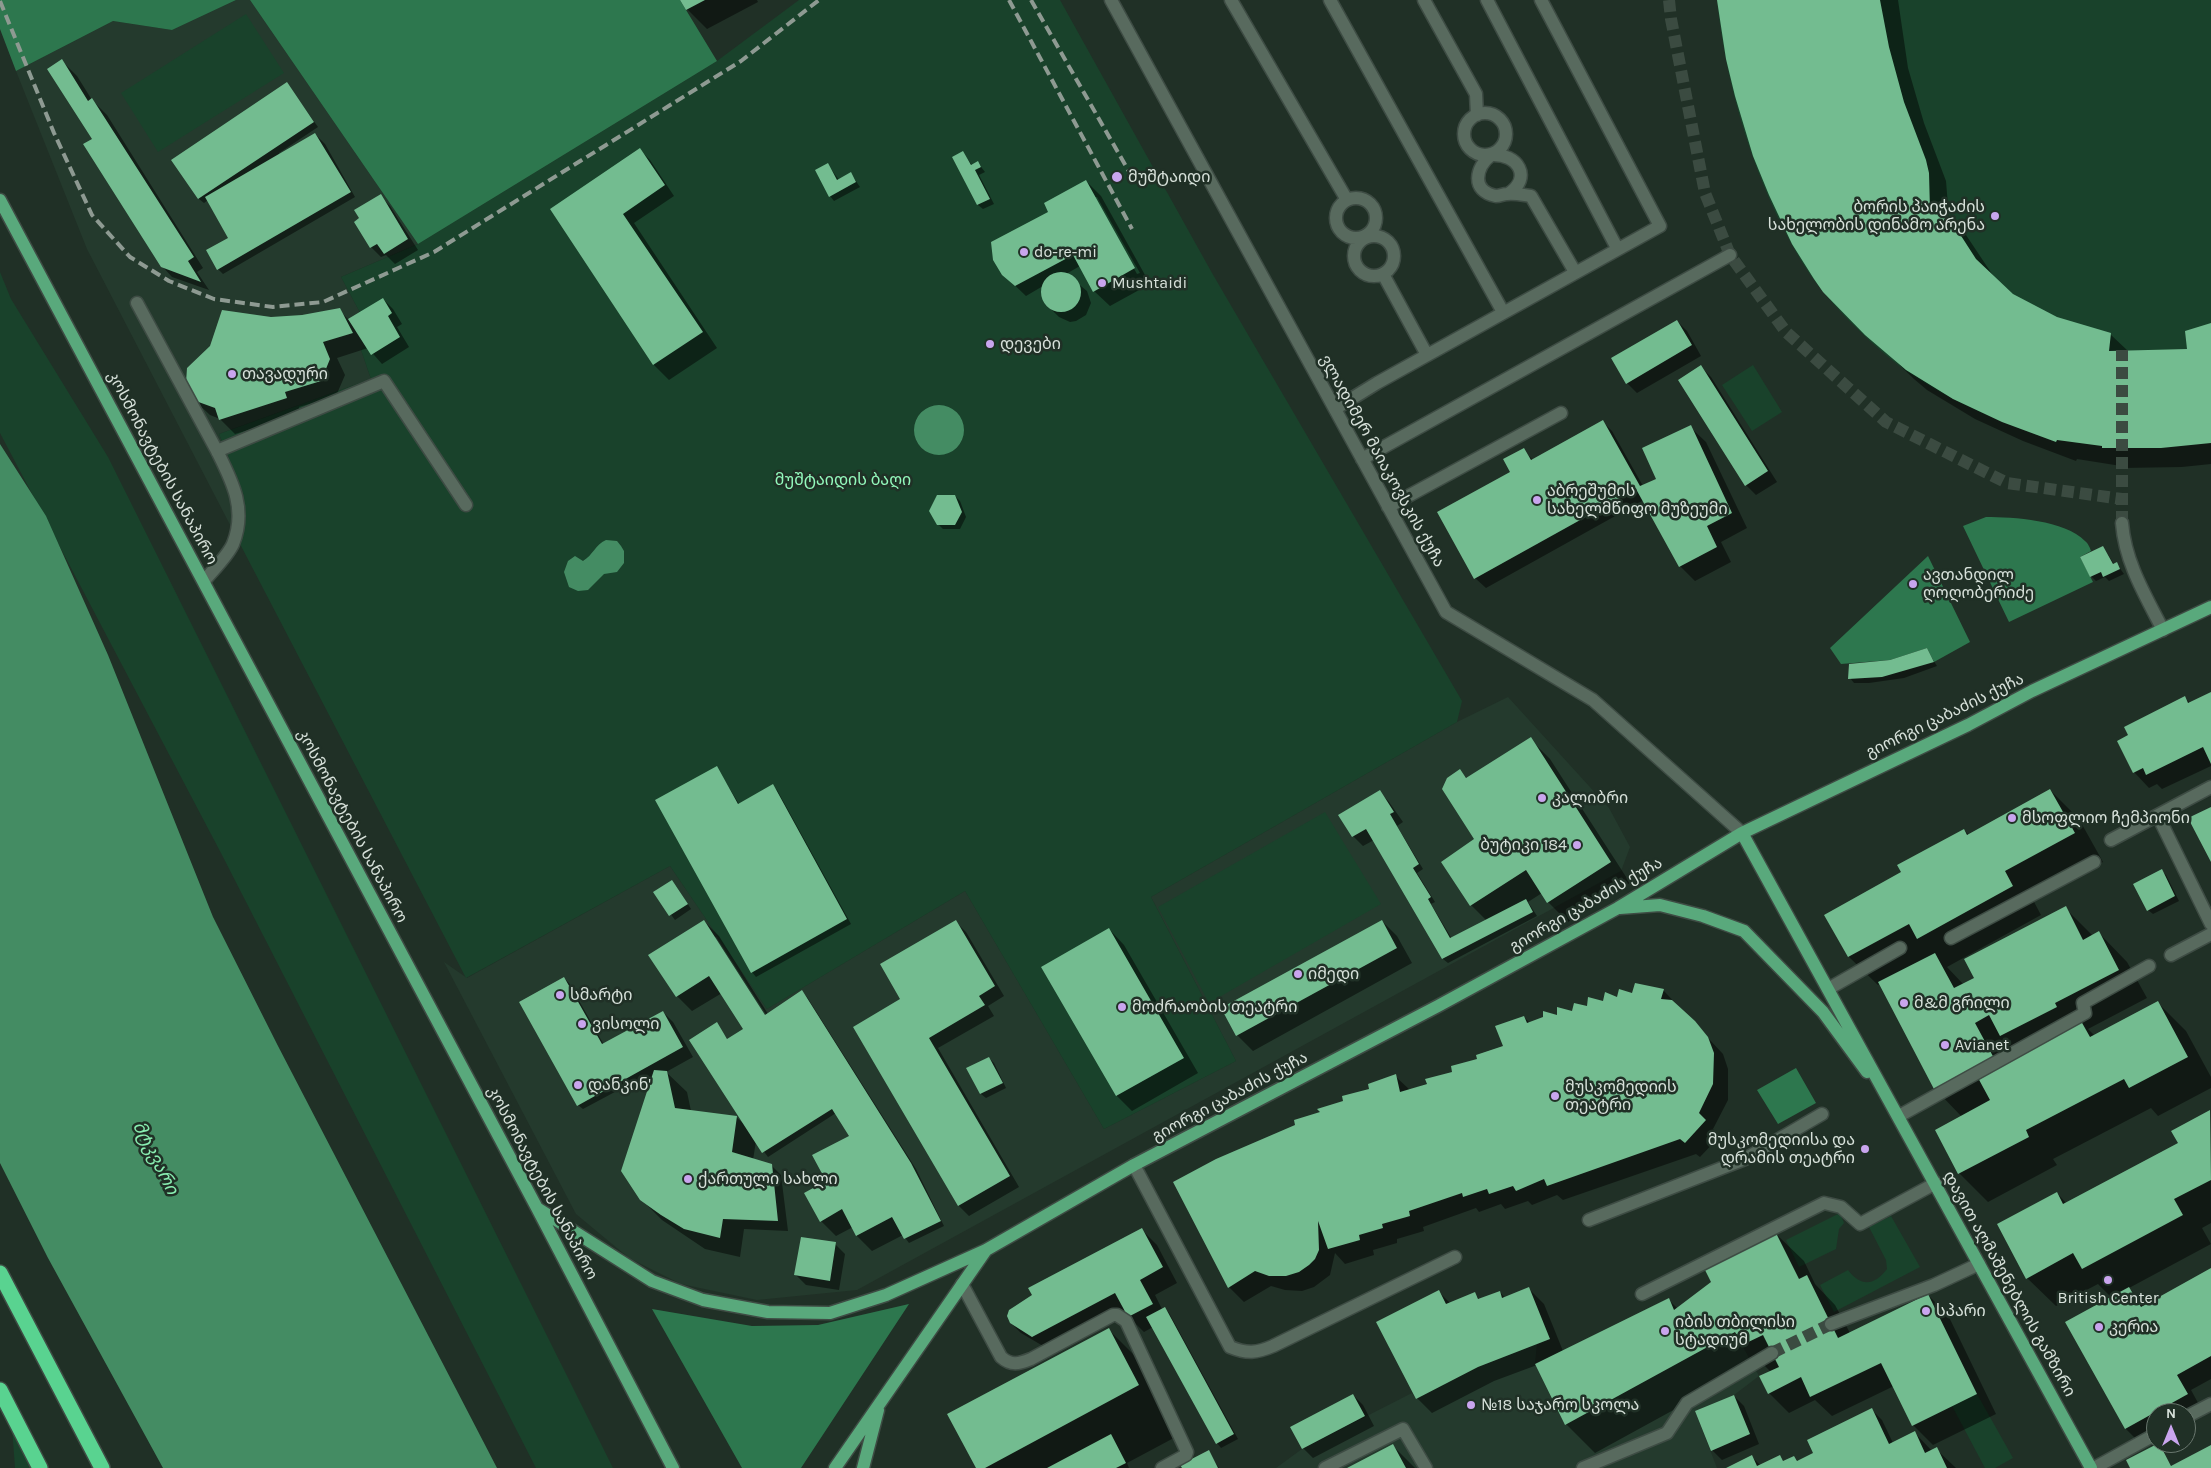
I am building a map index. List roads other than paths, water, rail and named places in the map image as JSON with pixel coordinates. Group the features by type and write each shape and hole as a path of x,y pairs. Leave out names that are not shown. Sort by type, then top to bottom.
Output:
{"highway":[{"path":"0,1273 102,1468"},
{"path":"0,1390 40,1468"}],"main road":[{"name":"კოსმონავტების სანაპირო","path":"0,200 537,1208 673,1468"},
{"name":"გიორგი ცაბაძის ქუჩა","path":"537,1208 652,1281 703,1300 768,1312 830,1313 886,1295 986,1250 1134,1165 1438,1006 1618,908 1742,833 1968,725 2032,691 2211,607"},
{"name":"დავით აღმაშენებლის გამზირი","path":"1742,833 2093,1468"},
{"name":"დავით აღმაშენებლის გამზირი","path":"1618,908 1660,906 1703,916 1744,931 1823,1012 1899,1116"},
{"name":"გიორგი ცაბაძის ქუჩა","path":"835,1468 986,1250"},
{"name":"გიორგი ცაბაძის ქუჩა","path":"862,1468 882,1398"}],"street":[{"name":"ვლადიმერ მაიაკოვსკის ქუჩა","path":"1111,0 1446,612 1593,700 1742,833"},
{"path":"1231,0 1347,200"},
{"path":"1330,0 1503,312"},
{"path":"1424,0 1476,94 1477,115"},
{"path":"1487,0 1617,248"},
{"path":"1334,409 1617,248 1660,226 1541,0"},
{"path":"1508,194 1516,189 1520,180 1520,171 1516,162 1509,156 1491,155 1484,156 1475,153 1468,147 1464,138 1464,129 1469,120 1477,115 1486,113 1495,116 1502,122 1506,131 1505,140 1501,148 1491,155 1483,162 1479,170 1478,180 1490,194 1499,196 1508,194 1531,196 1575,272"},
{"path":"1365,236 1357,242 1353,260 1357,268 1364,274 1373,276 1382,274 1390,269 1394,260 1394,251 1390,243 1383,237 1374,235 1365,236 1356,239 1347,237 1340,231 1336,223 1336,214 1340,206 1347,200 1365,199 1372,206 1376,214 1376,223 1372,231 1365,236"},
{"path":"1362,460 1730,255"},
{"path":"1382,274 1427,355"},
{"path":"137,303 235,488 239,517 232,544 204,581"},
{"path":"217,451 384,381 466,505"},
{"path":"1388,507 1561,413"},
{"path":"2122,523 2123,537 2130,564 2163,630"},
{"path":"2111,840 2211,786"},
{"path":"2158,816 2211,924"},
{"path":"1951,938 2094,862"},
{"path":"2171,955 2211,934"},
{"path":"1828,989 1900,948"},
{"path":"1899,1116 2085,1013 2083,1003 2149,966"},
{"path":"1588,1220 1745,1160 1822,1114"},
{"path":"1134,1165 1230,1347 1243,1353 1259,1352 1274,1346 1455,1257"},
{"path":"1642,1294 1824,1203 1841,1207 1860,1224 1936,1183"},
{"path":"1832,1324 1934,1285 1979,1264"},
{"path":"962,1284 1001,1358 1007,1363 1020,1364 1113,1315 1117,1315 1126,1321 1186,1452 1186,1455 1162,1468"},
{"path":"1583,1468 1667,1433 1687,1403 1772,1353"},
{"path":"2196,1412 2211,1404"},
{"path":"1325,1468 1403,1429 1426,1468"},
{"path":"2093,1468 2146,1439"}],"water":[{"path":"934,405 944,405 957,412 964,425 964,435 957,448 944,455 934,455 925,451 918,444 914,435 914,425 918,416 925,409"},
{"name":"მტკვარი","path":"0,444 46,516 108,655 213,917 497,1468 163,1468 48,1258 0,1163"},
{"path":"606,540 617,541 624,551 624,563 617,572 604,574 588,590 578,591 569,587 564,572 568,561 575,556 583,561"}],"tunnel":[{"path":"1669,0 1671,19 1705,193 1730,255 1786,332 1886,422 2007,483 2122,499"},
{"path":"2122,350 2122,523"},
{"path":"1772,1353 1831,1324"}],"railway":[{"path":"0,1 54,133 92,215 130,257 169,281 214,299 273,307 323,302 434,252 741,61 819,0"},
{"path":"1009,0 1132,229"},
{"path":"1031,0 1131,175"}],"place":[{"name":"მუშტაიდი","path":"1117,177"},
{"name":"ბორის პაიჭაძის სახელობის დინამო არენა","path":"1995,216"},
{"name":"do-re-mi","path":"1024,252"},
{"name":"Mushtaidi","path":"1102,283"},
{"name":"დევები","path":"990,344"},
{"name":"თავადური","path":"232,374"},
{"name":"აბრეშუმის სახელმწიფო მუზეუმი","path":"1537,500"},
{"name":"ავთანდილ ღოღობერიძე","path":"1913,584"},
{"name":"კალიბრი","path":"1542,798"},
{"name":"მსოფლიო ჩემპიონი","path":"2012,818"},
{"name":"ბუტიკი 184","path":"1577,845"},
{"name":"იმედი","path":"1298,974"},
{"name":"სმარტი","path":"560,995"},
{"name":"მ&მ გრილი","path":"1904,1003"},
{"name":"მოძრაობის თეატრი","path":"1122,1007"},
{"name":"ვისოლი","path":"582,1024"},
{"name":"Avianet","path":"1945,1045"},
{"name":"დანკინ'","path":"578,1085"},
{"name":"მუსკომედიის თეატრი","path":"1555,1096"},
{"name":"მუსკომედიისა და დრამის თეატრი","path":"1865,1149"},
{"name":"ქართული სახლი","path":"688,1179"},
{"name":"British Center","path":"2108,1280"},
{"name":"სპარი","path":"1926,1311"},
{"name":"კერია","path":"2099,1327"},
{"name":"იბის თბილისი სტადიუმ","path":"1665,1331"},
{"name":"№18 საჯარო სკოლა","path":"1471,1405"}],"park label":[{"name":"მუშტაიდის ბაღი","path":"843,480"}]}
